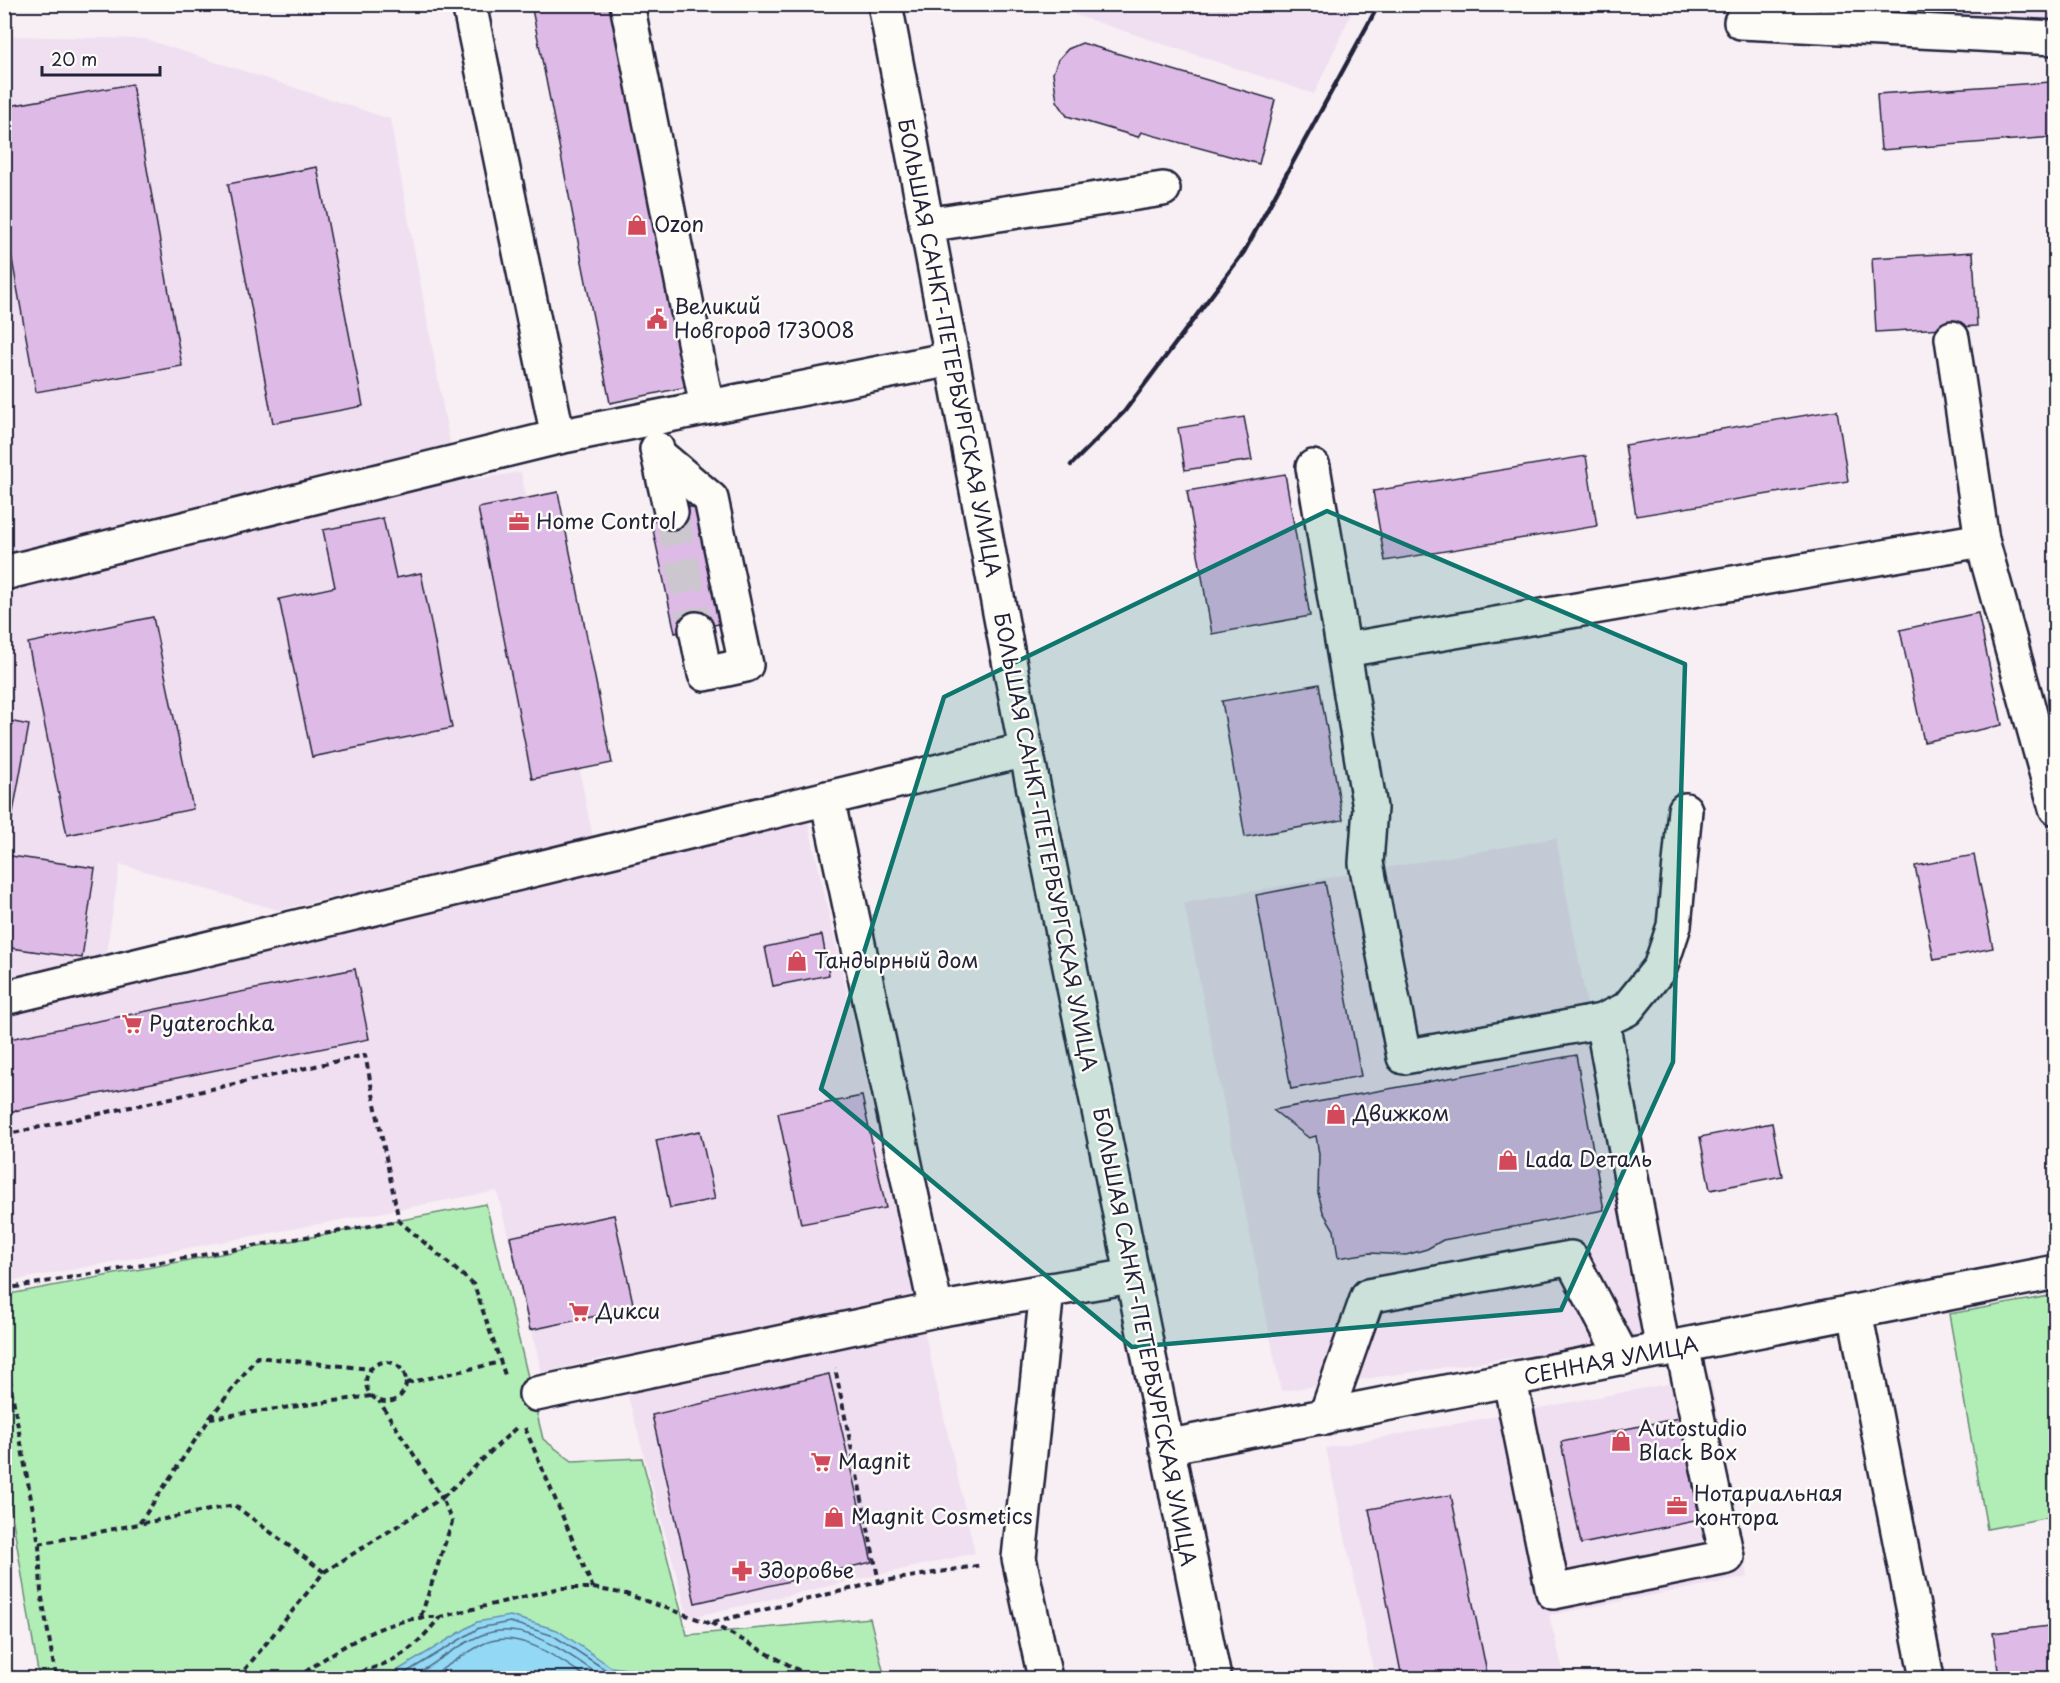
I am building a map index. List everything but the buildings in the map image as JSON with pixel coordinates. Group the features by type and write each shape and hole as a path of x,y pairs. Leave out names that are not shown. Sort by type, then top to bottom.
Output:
{"main road":[{"path":"470,4 558,437"},
{"path":"627,4 707,407"},
{"name":"БОЛЬШАЯ САНКТ-ПЕТЕРБУРГСКАЯ УЛИЦА","path":"885,4 1026,750 1214,1678"},
{"path":"1741,22 2055,38"},
{"path":"926,225 1163,189"},
{"path":"1952,338 1982,540 2055,808"},
{"path":"4,573 558,437 951,359"},
{"path":"651,418 671,512"},
{"path":"659,455 711,499 746,665 705,674 696,629"},
{"path":"1313,467 1370,808 1366,863 1404,1057 1602,1021 1628,1009 1660,968 1674,926 1685,810"},
{"path":"1345,650 1982,540"},
{"path":"4,998 1026,750"},
{"path":"827,798 936,1310"},
{"path":"1510,1381 1553,1592 1727,1557 1673,1348 1602,1021"},
{"path":"1325,1418 1368,1296 1571,1258 1623,1359"},
{"name":"СЕННАЯ УЛИЦА","path":"1166,1447 1325,1418 2055,1272"},
{"path":"536,1394 936,1310 1131,1276"},
{"path":"1045,1678 1019,1558 1047,1290"},
{"path":"1855,1312 1927,1678"}],"path":[{"path":"4,1135 365,1055 399,1221 474,1285 517,1410 536,1394"},
{"path":"4,1289 399,1221"},
{"path":"828,1332 879,1582"},
{"path":"4,1348 39,1544 41,1592 56,1678"},
{"path":"139,1524 210,1418 257,1357 370,1369"},
{"path":"371,1396 366,1378 370,1369 377,1364 389,1362 400,1367 407,1383"},
{"path":"379,1401 389,1402 399,1398 407,1383 501,1362"},
{"path":"210,1418 371,1396 379,1401 442,1498 452,1522 421,1616"},
{"path":"238,1678 324,1572 442,1498 522,1422 593,1588"},
{"path":"39,1544 234,1505 324,1572"},
{"path":"709,1623 879,1582 1019,1558"},
{"path":"297,1678 322,1660 394,1622 421,1616 440,1617 560,1588 593,1588 627,1594 709,1623 813,1678"},
{"path":"341,1678 390,1663 418,1643 440,1617"}],"highlighted area":[{"path":"1327,511 1685,664 1673,1062 1561,1310 1132,1347 821,1089 944,697"}],"shaded area":[{"path":"1046,5 1355,5 1314,94"},
{"path":"1662,5 2055,5 2055,24"},
{"path":"5,36 145,39 390,119 457,482 521,472 593,839 278,910 120,864 105,960 5,979"},
{"path":"808,822 975,1553 688,1618 617,1355 542,1373 497,1191 5,1282 5,1000"},
{"path":"1556,838 1649,1338 1281,1391 1184,903"},
{"path":"1710,1376 1748,1577 1549,1615 1565,1678 1375,1678 1326,1448"}],"green space":[{"path":"486,1204 543,1439 572,1461 642,1458 687,1635 870,1618 885,1678 39,1678 5,1473 4,1295"},
{"path":"2055,1295 2055,1516 1987,1529 1949,1314"}],"water":[{"path":"510,1616 557,1630 611,1667 668,1674 671,1678 385,1678 477,1622"}],"tunnel":[{"path":"671,512 696,629"}],"railway":[{"path":"1071,465 1124,412 1244,252 1379,4"}],"place":[{"name":"Ozon","path":"637,225"},
{"name":"Великий Новгород 173008","path":"657,319"},
{"name":"Home Control","path":"519,522"},
{"name":"Тандырный дом","path":"797,961"},
{"name":"Pyaterochka","path":"132,1024"},
{"name":"Движком","path":"1336,1114"},
{"name":"Lada Dеталь","path":"1508,1160"},
{"name":"Дикси","path":"579,1312"},
{"name":"Autostudio Black Box","path":"1621,1441"},
{"name":"Magnit","path":"821,1462"},
{"name":"Нотариальная контора","path":"1677,1506"},
{"name":"Magnit Cosmetics","path":"834,1517"},
{"name":"Здоровье","path":"742,1571"}]}
